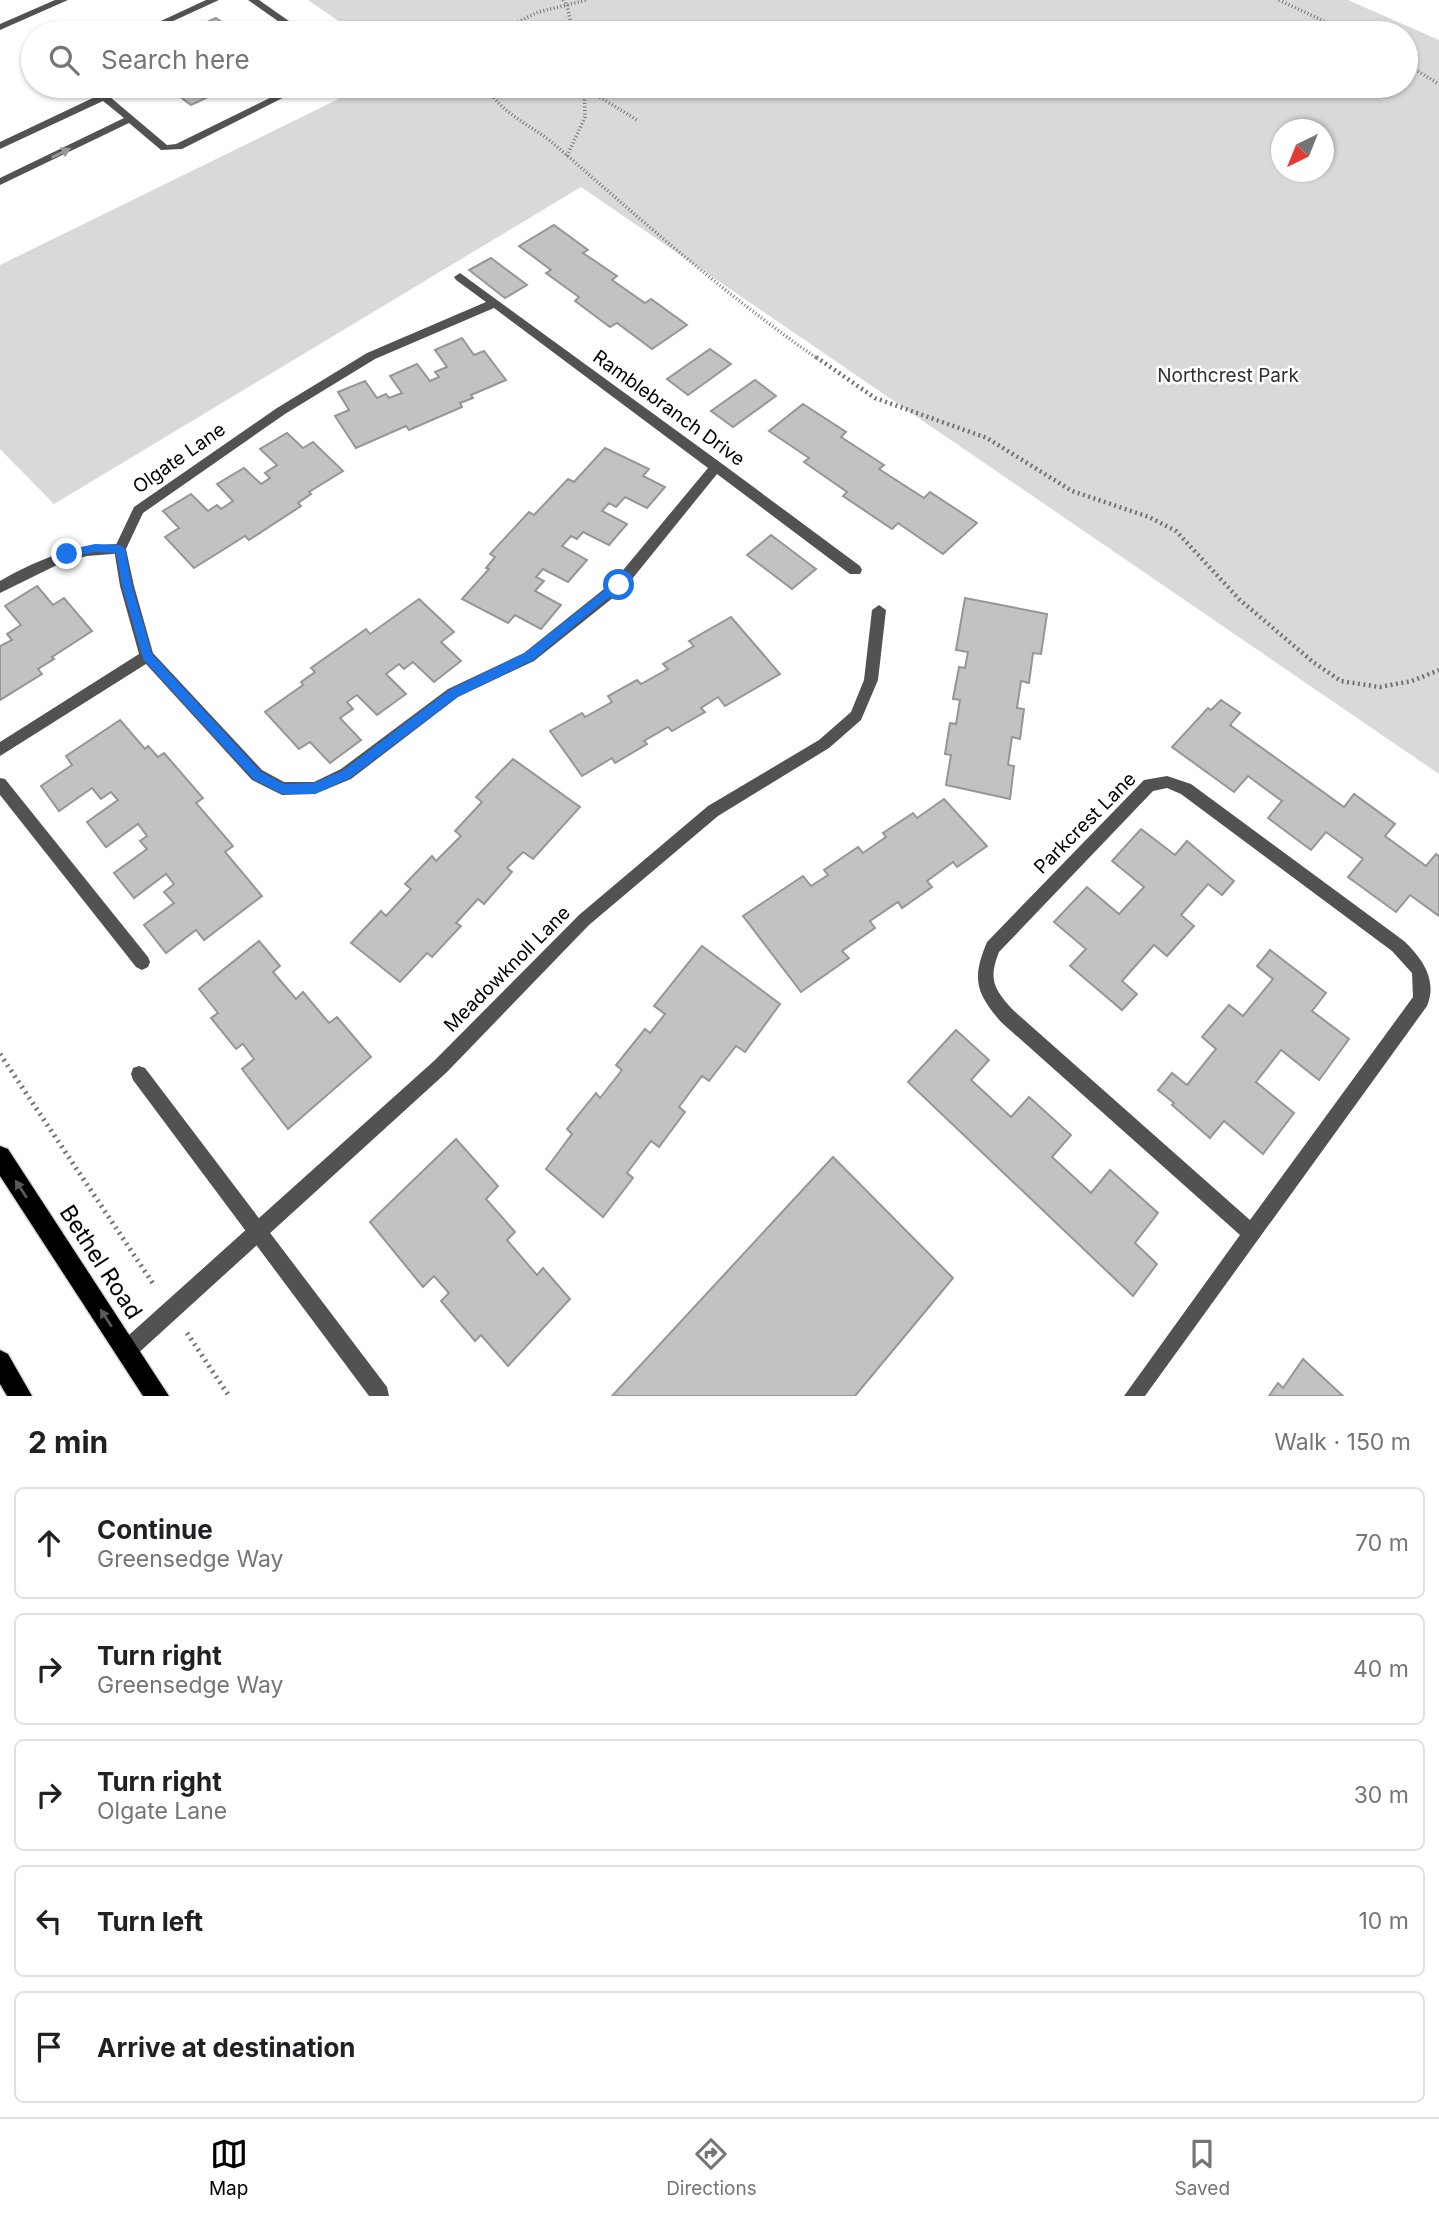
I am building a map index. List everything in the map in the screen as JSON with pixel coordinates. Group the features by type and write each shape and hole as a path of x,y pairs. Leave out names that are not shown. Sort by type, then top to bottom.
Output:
{"main road":[{"name":"Bethel Road","path":"0,1157 157,1396"},
{"path":"0,1362 20,1396"}],"street":[{"path":"0,27 63,0"},
{"path":"167,21 214,0"},
{"path":"253,0 284,21"},
{"path":"0,146 102,98"},
{"path":"105,98 165,148 178,147 276,98"},
{"path":"0,182 130,119"},
{"name":"Ramblebranch Drive","path":"460,277 855,570"},
{"name":"Olgate Lane","path":"120,549 138,510 281,411 371,356 494,303"},
{"path":"0,588 46,562 67,554 95,548 120,549 127,586 147,656 257,775 282,789 315,788 346,774 453,693 529,657 619,585 717,466"},
{"name":"Meadowknoll Lane","path":"127,1350 441,1066 584,920 713,811 824,744 856,716 871,680 879,610"},
{"path":"0,750 147,656"},
{"name":"Parkcrest Lane","path":"1133,1396 1421,1000 1424,981 1415,961 1398,946 1186,789 1167,782 1149,785 993,947 984,970 988,995 1007,1016 1251,1233"},
{"path":"0,784 142,962"},
{"path":"139,1074 260,1232 380,1394 378,1396"}],"path":[{"path":"563,0 567,5 570,21"},
{"path":"520,21 538,12 587,0"},
{"path":"1279,0 1324,21"},
{"path":"1418,71 1439,84"},
{"path":"492,98 567,156 628,211 765,322 875,398 986,438 1072,491 1149,517 1176,531 1240,600 1313,662 1341,681 1380,687 1412,681 1439,670"},
{"path":"567,156 585,117 585,98"},
{"path":"602,98 637,120"},
{"path":"0,1054 229,1396"}],"green space":[{"name":"Northcrest Park","path":"308,0 1348,0 1396,21 339,21"},
{"name":"Northcrest Park","path":"1418,31 1439,40 1439,774 581,187 54,504 0,449 0,265 341,98 1418,98"}],"building":[{"path":"182,98 206,98 191,105"},
{"path":"554,225 588,250 583,253 617,276 612,280 645,303 651,299 687,325 652,349 617,323 610,327 575,301 579,297 546,273 551,270 519,246"},
{"path":"491,258 527,285 505,298 469,270"},
{"path":"462,338 474,355 484,351 506,380 471,395 473,398 460,403 462,407 409,430 406,426 356,448 335,416 349,410 338,392 365,381 377,398 386,394 389,398 402,393 390,376 417,364 430,381 439,377 435,372 447,367 435,350"},
{"path":"710,349 731,364 688,395 667,379"},
{"path":"755,380 776,396 733,427 711,411"},
{"path":"803,404 846,432 841,437 884,465 879,469 924,498 930,492 977,523 943,554 898,523 892,529 843,496 847,492 804,462 809,458 769,431"},
{"path":"287,433 303,448 313,442 343,471 309,492 311,494 298,503 301,506 249,540 245,536 194,568 165,537 179,528 163,511 191,494 208,511 217,505 221,509 233,501 217,484 244,468 261,484 270,478 265,473 277,465 260,449"},
{"path":"605,448 649,469 643,476 665,487 647,508 625,497 616,507 609,503 602,511 627,524 609,545 583,532 577,539 571,536 562,546 587,560 568,582 543,569 536,577 544,581 535,591 561,605 541,629 515,615 508,623 462,599 489,569 486,568 495,557 490,554 529,512 534,515 568,479 574,482"},
{"path":"771,535 816,569 792,589 747,555"},
{"path":"37,586 53,605 64,598 92,631 38,669 42,674 0,700 0,646 12,640 7,634 21,625 5,606"},
{"path":"965,598 1047,614 1041,654 1033,653 1029,683 1021,681 1017,708 1024,709 1020,739 1012,737 1008,765 1014,766 1010,799 946,785 951,755 945,754 950,723 956,724 960,700 953,699 959,667 965,668 968,652 956,650"},
{"path":"419,599 454,632 441,642 461,661 434,682 413,662 404,669 399,664 386,674 406,694 377,715 357,695 347,702 353,709 340,718 361,740 330,763 310,742 299,749 265,712 303,685 301,682 315,672 311,668 366,629 370,634"},
{"path":"731,617 780,674 725,706 718,697 701,708 705,712 672,731 668,727 644,741 647,744 615,763 612,758 582,776 550,731 582,713 585,717 612,702 608,696 637,680 641,684 668,669 663,664 694,646 689,641"},
{"path":"1221,700 1240,713 1230,725 1344,807 1354,794 1395,824 1385,836 1426,866 1436,854 1439,856 1439,916 1410,895 1396,912 1348,877 1363,859 1326,832 1311,850 1268,818 1282,801 1248,776 1234,792 1172,747 1208,708 1211,710"},
{"path":"120,720 145,749 148,746 158,757 164,753 203,798 196,803 233,846 225,852 262,896 204,940 196,930 166,953 144,925 174,903 164,892 174,884 166,874 134,898 114,873 147,849 140,841 147,836 138,824 106,847 87,822 118,800 111,792 101,799 92,788 59,811 41,786 72,765 66,756"},
{"path":"513,759 580,807 533,859 523,852 507,868 512,872 484,904 478,899 456,923 461,926 432,957 427,953 400,982 351,943 381,911 386,916 411,889 405,884 432,856 436,861 461,836 455,831 482,802 476,797"},
{"path":"944,799 987,846 957,867 953,862 927,881 932,887 902,908 898,902 870,921 875,928 842,951 849,958 801,992 743,916 803,876 811,886 828,875 824,870 858,847 863,853 886,837 883,833 913,813 917,818"},
{"path":"1141,829 1175,855 1187,841 1234,881 1222,895 1208,884 1181,915 1194,926 1167,956 1154,945 1122,981 1137,994 1122,1010 1070,966 1086,949 1054,922 1087,887 1119,914 1144,887 1112,861"},
{"path":"259,941 280,966 273,972 296,999 303,992 329,1023 337,1017 371,1057 288,1129 242,1069 254,1059 243,1044 236,1049 211,1018 218,1013 199,989"},
{"path":"702,946 780,1004 745,1052 736,1046 709,1081 702,1076 679,1107 685,1112 659,1147 651,1141 627,1173 633,1178 603,1217 546,1169 572,1134 567,1129 596,1093 600,1098 622,1070 616,1065 645,1029 650,1033 665,1014 654,1006"},
{"path":"1270,950 1326,993 1312,1011 1349,1039 1319,1080 1281,1050 1256,1082 1294,1113 1263,1154 1224,1121 1210,1138 1158,1090 1172,1073 1187,1085 1216,1049 1202,1037 1229,1005 1243,1016 1273,979 1257,966"},
{"path":"956,1030 989,1060 971,1080 1011,1117 1029,1097 1071,1135 1052,1157 1091,1193 1110,1170 1158,1213 1135,1243 1157,1264 1133,1296 908,1082"},
{"path":"456,1139 498,1186 486,1199 515,1232 507,1240 537,1275 543,1268 570,1299 508,1366 481,1335 475,1341 441,1301 449,1293 434,1276 423,1287 370,1222"},
{"path":"833,1157 953,1278 855,1396 612,1396"},
{"path":"1303,1359 1343,1396 1269,1396 1278,1383 1283,1388"}],"route":[{"path":"67,554 95,548 120,549 127,586 147,656 257,775 282,789 315,788 346,774 453,693 529,657 619,585"}]}
